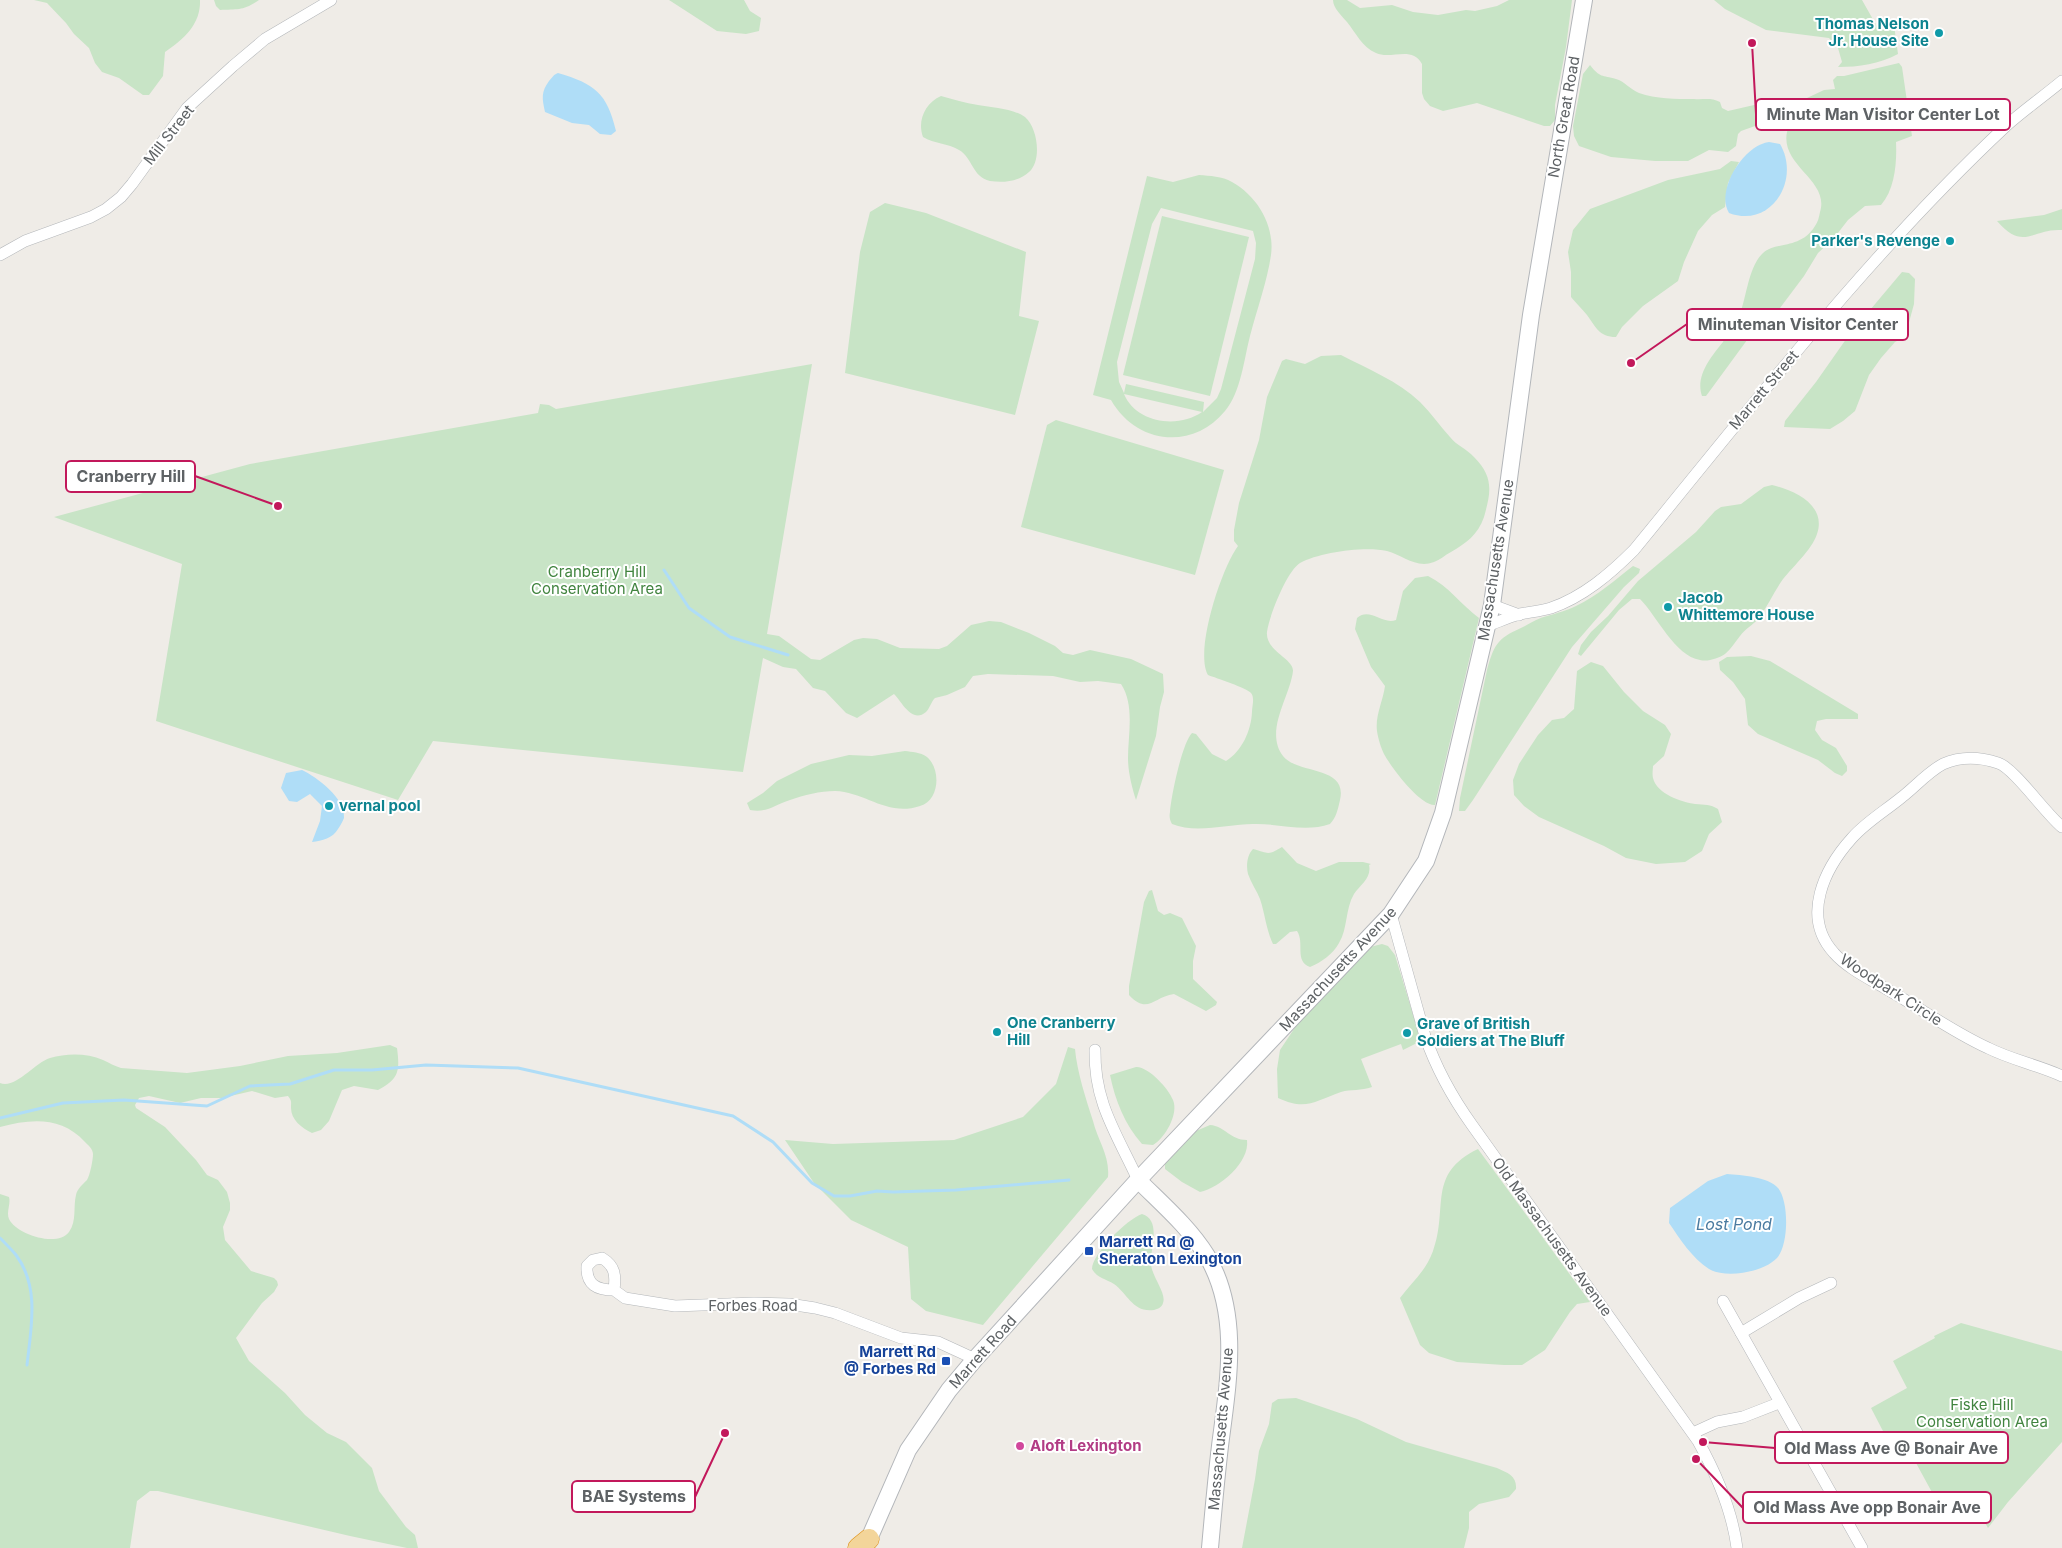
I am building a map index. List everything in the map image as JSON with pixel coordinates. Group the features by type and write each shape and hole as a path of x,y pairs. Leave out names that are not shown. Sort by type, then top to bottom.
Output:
{"main road":[{"name":"North Great Road","path":"1545,234 1584,0"},
{"name":"Massachusetts Avenue","path":"1210,1548 1229,1358 1228,1321 1225,1302 1213,1268 1206,1255 1184,1225 1138,1180 1392,914 1426,861 1439,826 1492,605 1522,375 1545,234"},
{"name":"Marrett Road","path":"864,1545 908,1450 937,1406 975,1359 1138,1180"}],"street":[{"name":"Mill Street","path":"0,255 25,241 91,217 106,209 121,197 132,184 187,108 232,66 265,39 331,0"},
{"name":"Marrett Street","path":"1487,626 1519,615 1550,608 1567,600 1604,577 1624,560 1792,355 1871,265 1927,204 2007,126 2062,81"},
{"path":"1492,605 1519,615"},
{"name":"Woodpark Circle","path":"2062,827 2020,781 2001,764 1978,757 1943,764 1873,819 1853,838 1837,858 1819,892 1818,925 1823,938 1834,954 1956,1033 1990,1050 2062,1076"},
{"name":"Old Massachusetts Avenue","path":"1392,914 1428,1044 1452,1096 1693,1433 1710,1464 1722,1492 1732,1521 1737,1548"},
{"path":"1095,1050 1095,1074 1099,1096 1110,1124 1138,1180"},
{"path":"1741,1333 1799,1298 1831,1283"},
{"name":"Forbes Road","path":"614,1290 625,1298 675,1306 789,1304 815,1308 835,1313 901,1338 938,1342 975,1359"},
{"path":"1723,1301 1862,1548"},
{"path":"1693,1433 1716,1422 1743,1417 1779,1402"}],"green space":[{"path":"34,0 200,0 200,9 190,30 179,42 165,52 163,76 149,95 143,95 119,78 102,72 95,63 89,48 74,34 66,23 47,3"},
{"path":"214,0 259,0 244,8 220,10"},
{"path":"669,0 744,0 750,11 761,18 759,31 746,34 717,31"},
{"path":"1333,0 1347,0 1360,8 1392,5 1413,12 1438,15 1466,10 1475,11 1497,6 1509,0 1572,0 1566,47 1555,105 1555,120 1550,126 1544,126 1477,103 1443,111 1430,106 1422,93 1422,64 1418,58 1407,54 1382,55 1371,50 1338,12"},
{"path":"1714,0 1862,0 1879,30 1894,25 1898,54 1869,64 1838,67 1842,62 1838,48 1829,38 1766,30 1725,9"},
{"path":"1899,63 1902,67 1912,136 1896,142 1894,175 1886,199 1881,205 1865,206 1848,220 1834,238 1818,253 1804,276 1780,308 1750,336 1706,396 1702,396 1700,389 1702,374 1709,360 1723,342 1727,332 1737,321 1750,276 1758,259 1768,249 1802,239 1809,234 1818,219 1821,201 1818,191 1797,164 1787,144 1787,132 1794,119 1790,116 1772,120 1741,131 1738,134 1736,146 1728,152 1709,150 1688,161 1655,161 1611,157 1579,146 1574,136 1573,126 1583,74 1590,65 1599,74 1619,80 1639,93 1666,98 1713,100 1720,102 1722,108 1728,111 1767,102 1807,98 1824,90 1835,89 1833,80 1837,76"},
{"path":"941,96 1008,110 1025,117 1033,129 1037,144 1036,160 1029,172 1020,178 1010,181 990,181 984,179 976,172 964,153 923,137 921,125 924,113 935,99"},
{"path":"1731,161 1739,162 1728,183 1725,207 1712,215 1698,231 1678,281 1643,306 1622,327 1616,337 1610,337 1602,333 1571,297 1571,272 1568,252 1573,230 1590,209 1668,180 1720,169"},
{"path":"1199,175 1220,177 1241,188 1256,203 1267,222 1270,233 1271,255 1241,375 1230,403 1212,424 1197,432 1181,437 1165,437 1149,433 1135,426 1122,415 1111,400 1093,395 1147,176 1173,182","holes":["1161,208 1253,231 1256,243 1255,259 1221,389 1217,398 1203,412 1204,402 1126,384 1124,393 1119,382 1117,362 1152,224","1124,394 1202,412 1181,420 1158,420 1138,411 1130,404"]},
{"path":"885,203 926,213 1026,252 1019,316 1039,321 1015,415 845,373 860,252 870,212"},
{"path":"2062,209 2062,230 2052,230 2022,237 2006,230 1997,221 2044,215"},
{"path":"1162,216 1249,237 1210,396 1123,375"},
{"path":"1902,272 1909,273 1915,279 1914,304 1905,337 1895,342 1869,375 1855,411 1830,429 1784,427 1785,421 1816,382 1849,335"},
{"path":"1341,355 1382,376 1411,395 1424,406 1452,440 1471,454 1480,464 1488,478 1489,485 1484,517 1471,538 1434,562 1427,564 1415,563 1387,551 1367,549 1343,551 1319,556 1300,563 1284,584 1267,632 1270,644 1289,663 1293,671 1277,725 1276,736 1283,756 1290,762 1320,772 1337,781 1340,789 1340,800 1338,810 1330,824 1311,828 1243,824 1191,828 1172,824 1170,814 1172,795 1184,747 1192,733 1196,734 1212,754 1226,761 1237,752 1245,740 1250,726 1253,702 1251,693 1244,688 1208,675 1205,663 1205,648 1207,629 1218,590 1238,546 1234,541 1234,530 1239,503 1259,440 1267,397 1282,361 1286,359 1305,364 1321,356"},
{"name":"Cranberry Hill Conservation Area","path":"812,364 767,634 779,636 811,659 820,660 854,640 863,638 877,639 900,648 939,649 947,646 971,625 989,621 1001,622 1029,633 1055,646 1063,653 1073,655 1090,650 1131,659 1163,674 1164,692 1156,736 1136,800 1130,780 1128,763 1130,720 1128,701 1121,684 1098,681 1080,682 1053,676 988,674 973,676 965,687 935,698 926,712 921,715 912,714 908,711 894,694 857,718 846,713 825,691 813,688 796,669 783,667 763,658 743,772 433,741 398,800 156,721 182,564 54,517 250,464 538,413 540,404 549,405 556,409"},
{"path":"1056,420 1224,470 1195,575 1021,527 1047,425"},
{"path":"1772,485 1799,495 1813,507 1819,524 1817,534 1806,553 1781,582 1759,618 1725,654 1706,660 1691,657 1682,651 1667,634 1640,599 1632,599 1619,610 1581,656 1578,654 1581,645 1591,632 1608,616 1638,581 1696,532 1715,511 1721,507 1741,504 1764,487"},
{"path":"1633,566 1640,569 1639,573 1624,587 1572,647 1473,800 1465,811 1459,811 1460,798 1487,670 1496,646 1509,634 1591,598"},
{"path":"1428,576 1449,590 1479,618 1435,805 1429,804 1414,793 1399,776 1383,752 1378,737 1377,725 1385,686 1371,667 1355,629 1357,618 1362,615 1367,614 1391,621 1396,620 1403,591 1415,578"},
{"path":"1751,656 1770,661 1858,714 1858,719 1826,719 1817,721 1815,730 1822,740 1836,748 1847,766 1847,771 1842,776 1818,760 1758,734 1748,725 1745,699 1733,682 1720,670 1719,662 1727,657"},
{"path":"1591,662 1603,666 1624,692 1643,711 1665,725 1671,734 1664,756 1653,766 1653,778 1659,789 1677,799 1689,803 1710,805 1718,809 1722,822 1709,834 1702,851 1685,862 1656,864 1626,858 1539,817 1524,806 1514,795 1513,780 1519,764 1538,735 1552,720 1564,718 1574,709 1577,671"},
{"path":"905,751 924,755 932,762 935,769 935,791 927,803 920,806 908,809 897,808 857,795 835,791 806,795 771,808 756,811 750,810 747,803 777,781 811,764 849,755 872,756"},
{"path":"1282,847 1297,863 1316,871 1339,862 1371,864 1369,865 1367,878 1351,900 1344,931 1339,943 1327,957 1310,967 1302,961 1297,931 1290,932 1276,944 1273,944 1260,899 1248,874 1249,854 1253,849 1268,853"},
{"path":"1152,890 1158,911 1164,915 1170,913 1182,918 1196,946 1193,961 1193,979 1217,1002 1216,1005 1206,1011 1174,994 1146,1004 1141,1004 1129,995 1144,902 1149,891"},
{"path":"1382,944 1388,946 1395,955 1421,1041 1403,1050 1401,1044 1361,1059 1372,1087 1341,1092 1303,1104 1296,1104 1278,1098 1277,1069 1280,1050 1302,1017 1370,947"},
{"path":"390,1045 397,1048 398,1068 394,1078 378,1090 354,1086 342,1090 329,1121 321,1130 312,1133 295,1120 291,1112 291,1100 288,1096 275,1098 252,1091 222,1098 201,1098 180,1103 149,1096 139,1098 135,1105 136,1108 165,1127 196,1160 207,1175 218,1180 227,1192 230,1203 230,1210 223,1227 225,1240 251,1271 274,1278 277,1281 278,1285 274,1292 262,1303 236,1338 249,1361 285,1393 305,1415 327,1433 346,1442 372,1468 379,1491 406,1527 415,1535 418,1548 407,1548 350,1536 158,1491 150,1491 137,1501 130,1548 0,1548 0,1194 9,1197 9,1219 20,1230 47,1239 63,1237 71,1228 77,1193 88,1178 93,1154 90,1147 76,1134 56,1124 34,1121 0,1127 0,1083 6,1084 19,1079 44,1061 63,1055 77,1054 90,1056 121,1068 187,1073 240,1066 288,1056 337,1053"},
{"path":"1068,1047 1075,1049 1085,1095 1107,1162 1108,1177 983,1325 926,1311 911,1299 908,1247 851,1220 814,1183 785,1140 833,1144 954,1140 1023,1117 1056,1084"},
{"path":"1136,1067 1146,1070 1158,1079 1173,1100 1174,1112 1170,1125 1158,1142 1153,1145 1142,1144 1131,1129 1118,1103 1110,1075"},
{"path":"1210,1125 1220,1128 1236,1138 1247,1140 1247,1148 1244,1157 1232,1173 1208,1190 1200,1192 1182,1182 1165,1169 1165,1162 1196,1131"},
{"path":"1478,1149 1590,1302 1577,1304 1545,1350 1522,1365 1457,1362 1429,1353 1420,1345 1400,1298 1423,1270 1433,1251 1442,1193 1451,1169"},
{"path":"1142,1214 1152,1222 1154,1236 1151,1263 1153,1273 1164,1299 1162,1306 1154,1310 1141,1309 1136,1306 1119,1288 1099,1276 1092,1269 1098,1255 1111,1238"},
{"name":"Fiske Hill Conservation Area","path":"1961,1323 2062,1351 2062,1442 2008,1502 1988,1528 1974,1503 1946,1518 1904,1441 1884,1433 1871,1408 1907,1388 1893,1361 1935,1338 1934,1336"},
{"path":"1296,1398 1357,1419 1406,1442 1497,1468 1508,1473 1513,1478 1516,1489 1509,1497 1479,1504 1469,1512 1469,1528 1464,1548 1242,1548 1259,1451 1269,1424 1272,1403 1278,1399"}],"water":[{"path":"558,73 581,81 598,92 608,107 616,131 611,135 600,134 589,125 572,123 545,112 543,92 549,81"},
{"path":"1769,142 1780,144 1786,158 1787,172 1784,186 1778,198 1769,208 1758,214 1744,216 1729,213 1726,193 1734,170 1750,151"},
{"path":"302,770 322,783 336,796 343,811 344,818 341,825 330,837 323,840 312,842 320,821 322,806 310,794 297,802 289,801 281,788 286,773"},
{"name":"Lost Pond","path":"1727,1174 1754,1177 1774,1184 1782,1194 1786,1212 1784,1243 1777,1258 1763,1267 1745,1273 1716,1272 1709,1269 1692,1254 1669,1223 1670,1208 1708,1181"}],"waterway":[{"path":"664,570 689,608 730,637 788,655"},
{"path":"0,1118 63,1103 124,1100 207,1106 250,1086 290,1084 334,1070 372,1070 426,1065 518,1068 733,1116 773,1142 812,1183 834,1196 850,1196 877,1191 956,1190 1069,1180"},
{"path":"0,1238 24,1267 31,1294 32,1322 27,1365"}],"place":[{"name":"Thomas Nelson Jr. House Site","path":"1939,33"},
{"name":"Minute Man Visitor Center Lot","path":"1752,43"},
{"name":"Parker's Revenge","path":"1950,241"},
{"name":"Minuteman Visitor Center","path":"1631,363"},
{"name":"Cranberry Hill","path":"278,506"},
{"name":"Jacob Whittemore House","path":"1668,607"},
{"name":"vernal pool","path":"329,806"},
{"name":"One Cranberry Hill","path":"997,1032"},
{"name":"Grave of British Soldiers at The Bluff","path":"1407,1033"},
{"name":"Marrett Rd @ Sheraton Lexington","path":"1089,1251"},
{"name":"Marrett Rd @ Forbes Rd","path":"946,1361"},
{"name":"BAE Systems","path":"725,1433"},
{"name":"Old Mass Ave @ Bonair Ave","path":"1703,1442"},
{"name":"Aloft Lexington","path":"1020,1446"},
{"name":"Old Mass Ave opp Bonair Ave","path":"1696,1459"}]}
